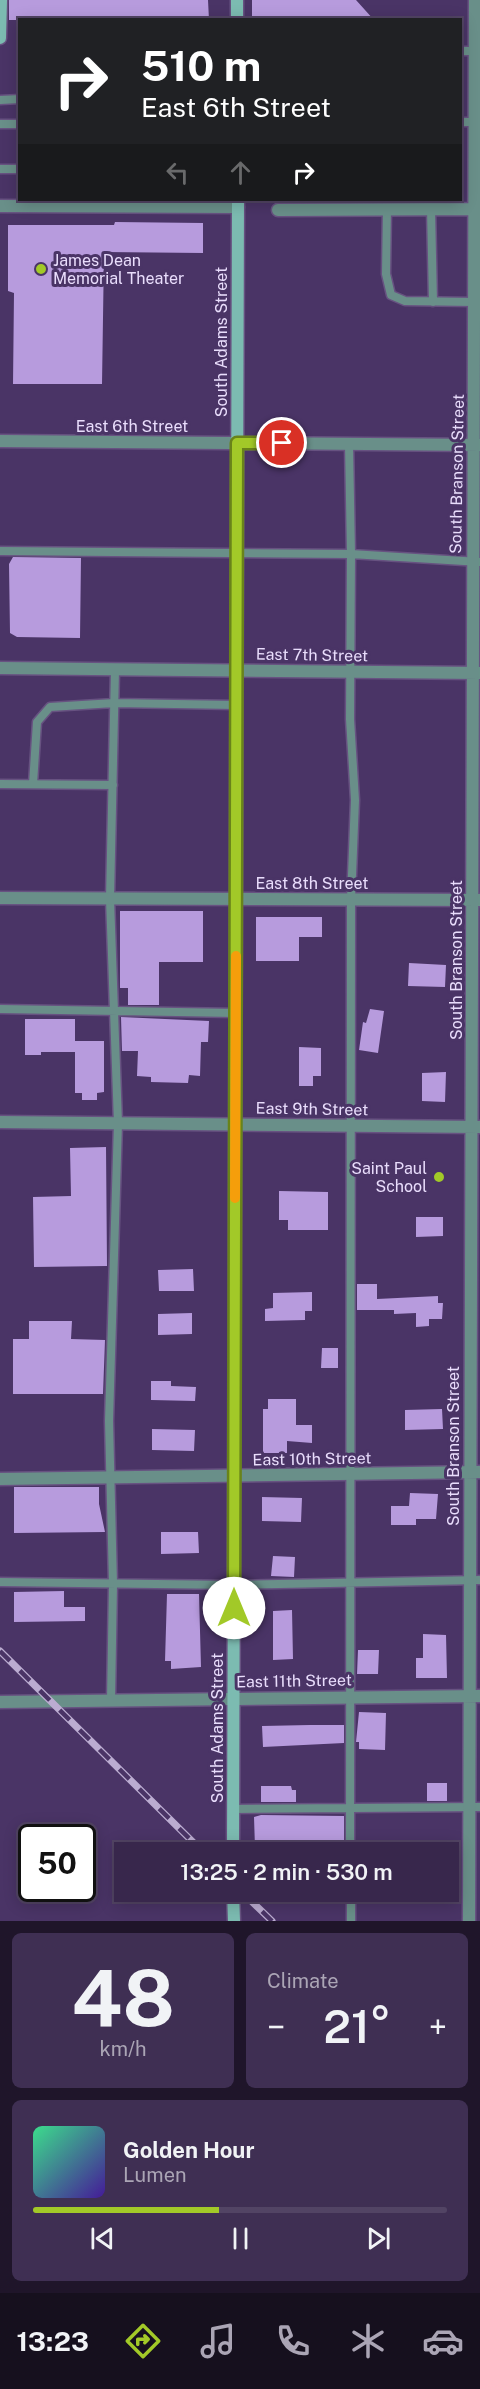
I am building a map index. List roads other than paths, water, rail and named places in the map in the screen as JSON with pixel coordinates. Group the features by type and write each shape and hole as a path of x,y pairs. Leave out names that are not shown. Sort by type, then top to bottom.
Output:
{"main road":[{"path":"0,38 1,0"},
{"path":"237,0 237,18"},
{"name":"South Adams Street","path":"233,1842 238,203"},
{"path":"233,1902 234,1921"}],"street":[{"name":"South Branson Street","path":"469,1921 475,1807 477,445 474,302 477,209 475,0"},
{"path":"0,206 238,203"},
{"path":"278,210 477,209"},
{"name":"East 6th Street","path":"0,441 477,445"},
{"name":"East 7th Street","path":"0,668 476,674"},
{"name":"East 8th Street","path":"0,898 476,900"},
{"name":"East 9th Street","path":"0,1122 476,1127"},
{"name":"East 10th Street","path":"0,1479 475,1472"},
{"name":"East 11th Street","path":"0,1702 475,1696"}],"lane":[{"path":"462,51 475,51"},
{"path":"0,100 18,99"},
{"path":"462,122 475,123"},
{"path":"0,124 18,124"},
{"path":"0,169 18,169"},
{"path":"387,208 386,274 391,295 405,301 474,302"},
{"path":"431,208 433,302"},
{"path":"349,444 351,672 355,800 351,900 350,1842"},
{"path":"0,551 237,555 351,554 476,562"},
{"path":"111,1700 113,1584 109,1478 118,1123 112,1011 110,899 115,670"},
{"path":"33,784 37,722 50,707 114,703 236,705"},
{"path":"0,784 113,785"},
{"path":"0,1009 236,1014"},
{"path":"0,1582 234,1585 475,1580"},
{"path":"233,1809 475,1807"},
{"path":"351,1902 351,1921"}],"railway":[{"path":"0,1651 193,1842"},
{"path":"252,1902 272,1921"}],"place":[{"name":"James Dean Memorial Theater","path":"41,269"},
{"name":"Saint Paul School","path":"439,1177"}]}
